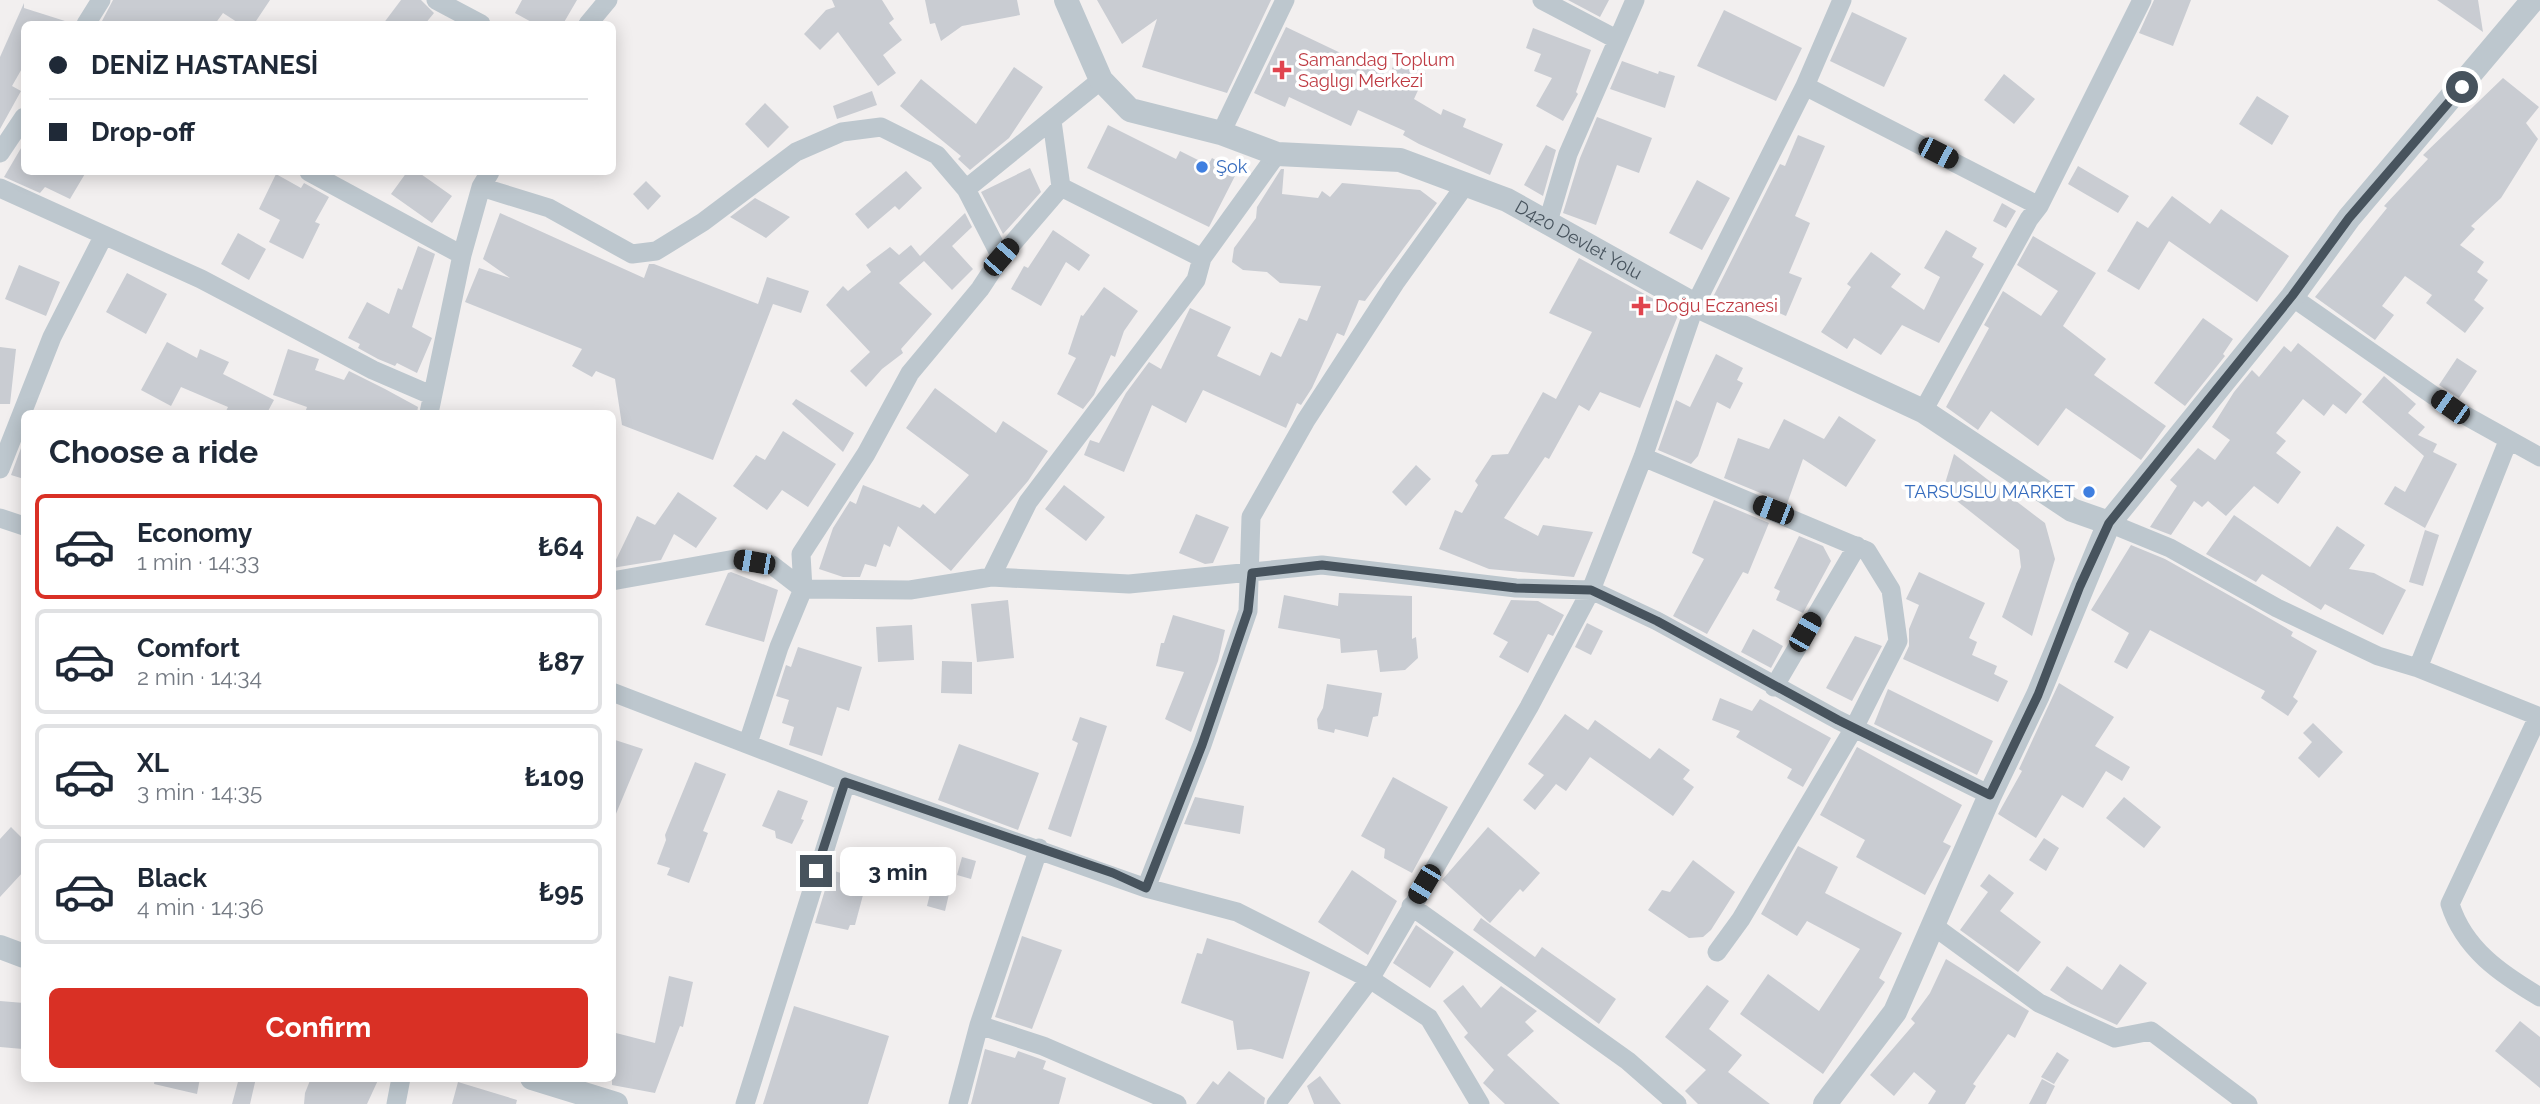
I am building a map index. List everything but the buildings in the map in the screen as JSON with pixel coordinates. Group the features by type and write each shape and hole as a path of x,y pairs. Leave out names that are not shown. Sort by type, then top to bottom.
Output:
{"street":[{"path":"88,21 101,0"},
{"path":"436,0 475,21"},
{"path":"590,21 607,0"},
{"name":"D420 Devlet Yolu","path":"1066,0 1101,80 1130,110 1221,133 1277,154 1400,160 1507,200 1547,225 1695,305 1923,411 2072,510 2109,523"},
{"path":"1221,133 1285,0"},
{"path":"1542,0 1616,39"},
{"path":"1547,225 1568,154 1634,0"},
{"path":"1276,1104 1370,979 1528,707 1591,590 1643,457 1695,305 1805,86 1842,0"},
{"path":"1923,411 2029,219 2039,206 2142,0"},
{"path":"1825,1104 1895,1012 1935,927 1990,795 2038,695 2080,586 2109,523 2292,296 2349,218 2533,0"},
{"path":"966,189 1101,80"},
{"path":"1805,86 2039,206"},
{"path":"0,152 21,121"},
{"path":"748,743 779,647 803,589 801,554 866,454 910,373 980,289 1001,257 1061,187 1052,121"},
{"path":"0,188 201,279 373,370 430,404 462,255 485,179 550,208 632,254 656,251 703,222 796,152 842,132 881,127 937,155 966,189 1001,257"},
{"path":"991,577 1028,502 1196,280 1202,258 1277,154"},
{"path":"315,175 462,255"},
{"path":"1146,888 1202,745 1244,623 1252,573 1251,517 1313,409 1395,283 1466,184"},
{"path":"1061,187 1202,258"},
{"path":"23,410 52,337 104,235"},
{"path":"2292,296 2450,407 2540,457"},
{"path":"0,469 21,416"},
{"path":"2418,668 2508,441"},
{"path":"1643,457 1867,551 1891,590 1898,641 1854,729 1741,919 1717,952"},
{"path":"0,518 21,525"},
{"path":"2109,523 2170,548 2333,636 2378,656 2418,668 2539,717 2450,904 2456,922 2478,954 2540,997"},
{"path":"1774,687 1857,547"},
{"path":"616,581 735,559 772,565 803,589 910,590 991,577 1129,584 1322,565 1516,588 1591,590 1657,621 1854,729 1990,795"},
{"path":"616,694 845,782 1039,848 1146,888 1237,912 1370,979 1429,1018 1480,1104"},
{"path":"746,1104 845,782"},
{"path":"958,1104 979,1025 1039,848"},
{"path":"1411,906 1628,1061 1677,1104"},
{"path":"1935,927 2039,1003 2115,1038 2151,1031 2248,1104"},
{"path":"0,947 21,955"},
{"path":"979,1025 1043,1046 1177,1104"},
{"path":"396,1104 400,1082"},
{"path":"545,1082 616,1104"}],"place":[{"name":"Samandag Toplum Saglıgı Merkezi","path":"1282,70"},
{"name":"Şok","path":"1202,167"},
{"name":"Doğu Eczanesi","path":"1641,306"},
{"name":"TARSUSLU MARKET","path":"2089,492"}],"route":[{"path":"816,871 845,782 1113,873 1146,888 1202,745 1248,611 1252,573 1322,565 1516,588 1591,590 1657,621 1838,720 1990,795 2038,695 2080,586 2109,523 2292,296 2349,218 2462,87"}]}
